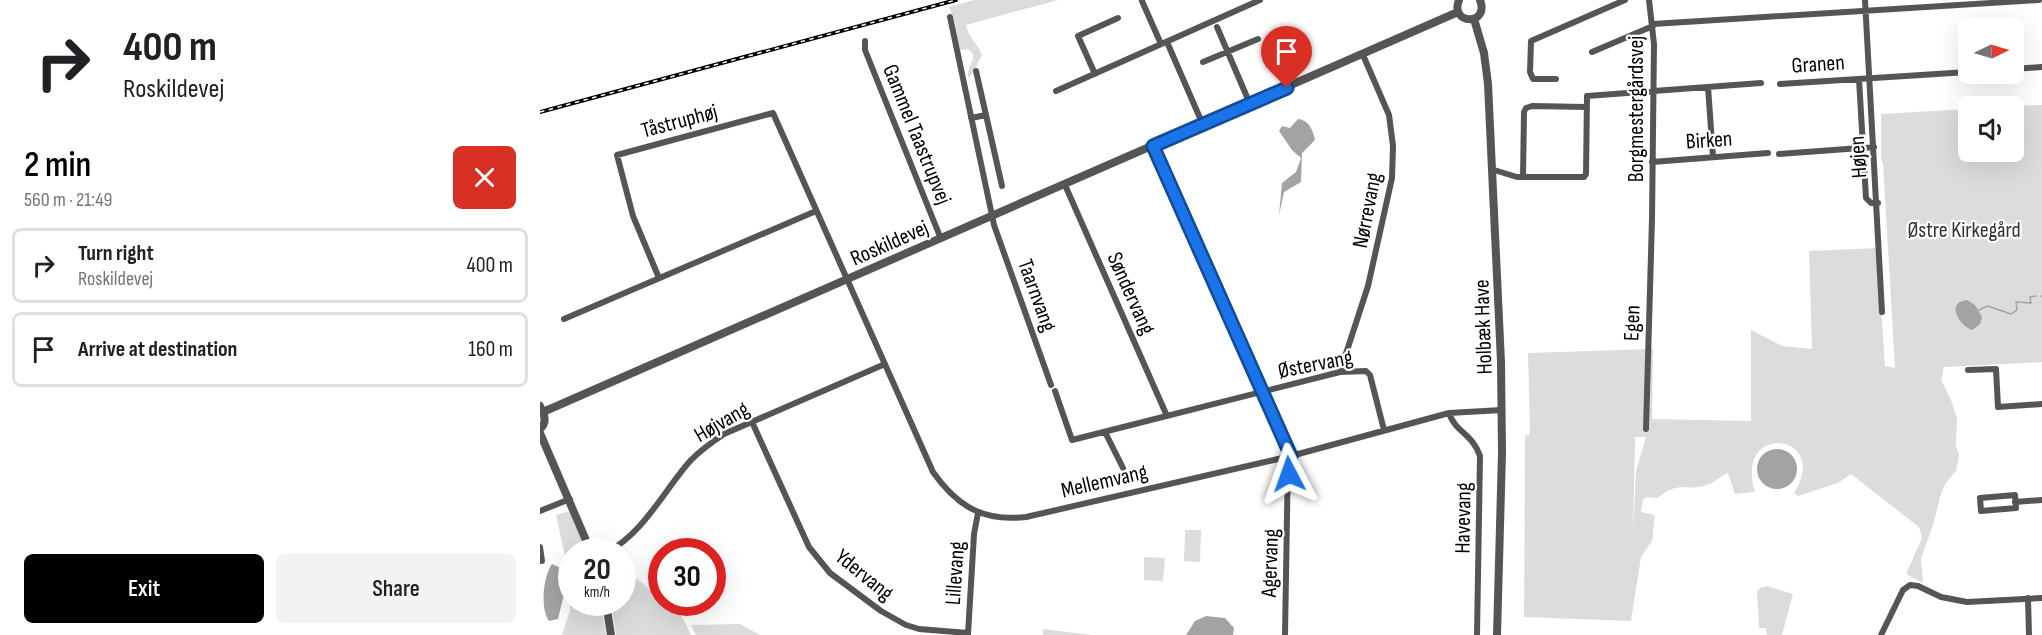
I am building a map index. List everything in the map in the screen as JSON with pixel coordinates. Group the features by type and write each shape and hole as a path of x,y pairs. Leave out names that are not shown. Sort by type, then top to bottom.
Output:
{"street":[{"path":"1056,91 1164,43 1215,24 1260,0"},
{"path":"1459,0 1458,12 1465,19 1474,19 1481,12 1483,1"},
{"name":"Borgmestergårdsvej","path":"1556,79 1533,79 1530,72 1531,41 1625,0"},
{"name":"Borgmestergårdsvej","path":"1649,0 1653,25 1652,219"},
{"name":"Højen","path":"1865,0 1878,203 1882,312"},
{"path":"1592,52 1653,25 2039,0"},
{"path":"1142,1 1203,124"},
{"name":"Roskildevej","path":"541,409 993,217 1458,12"},
{"name":"Taarnvang","path":"950,17 993,217 1053,388"},
{"path":"1095,74 1078,36 1118,18"},
{"name":"Holbæk Have","path":"1474,19 1481,37 1487,69 1494,170 1502,410 1497,635"},
{"path":"1215,24 1250,104"},
{"path":"1203,62 1258,39"},
{"name":"Gammel Taastrupvej","path":"865,41 865,50 941,239"},
{"name":"Nørrevang","path":"1341,372 1368,286 1392,177 1393,146 1389,115 1363,55"},
{"path":"2024,68 2042,67"},
{"path":"976,71 1002,186"},
{"name":"Granen","path":"1780,84 1958,73"},
{"name":"Granen","path":"1859,79 1866,198 1868,201 1878,203"},
{"path":"1494,170 1511,176 1523,177 1580,178 1585,175 1587,96 1761,83"},
{"path":"1708,87 1713,157"},
{"path":"1523,177 1524,112 1526,108 1532,106 1587,107"},
{"name":"Tåstruphøj","path":"659,278 633,216 617,155 773,113 847,280"},
{"path":"971,118 986,115"},
{"path":"1153,146 1263,392 1289,456"},
{"path":"1779,154 1874,147"},
{"name":"Birken","path":"1652,162 1768,153"},
{"name":"Søndervang","path":"1065,185 1167,416"},
{"path":"564,319 816,211"},
{"name":"Egen","path":"1646,429 1652,219"},
{"name":"Mellemvang","path":"847,280 933,472 945,489 958,501 978,513 1005,518 1026,517 1289,456 1449,413 1502,410"},
{"name":"Højvang","path":"625,538 707,445 752,422 885,364"},
{"path":"1968,370 1996,369 1998,407 2042,404"},
{"name":"Østervang","path":"1053,388 1072,440 1341,372 1368,372 1384,430"},
{"path":"541,409 544,423 540,431 585,538"},
{"name":"Havevang","path":"1449,413 1453,423 1477,446 1480,456 1477,635"},
{"name":"Ydervang","path":"752,422 808,547 830,573 881,611 906,625 919,629 968,634"},
{"path":"1105,432 1123,468"},
{"name":"Agervang","path":"1285,635 1289,456"},
{"path":"2015,495 2015,502 2016,508 1981,511 1980,498 2015,495"},
{"path":"540,512 570,499"},
{"path":"2015,502 2042,500"},
{"name":"Lillevang","path":"968,634 974,534 978,513"},
{"path":"540,547 542,561"},
{"path":"1881,635 1903,590 1910,585 1956,601 2042,598"},
{"path":"2028,598 2029,635"},
{"path":"608,616 611,635"}],"green space":[{"path":"975,0 1058,0 966,25 982,55 968,78 973,54 968,49 960,50 954,19 949,7"},
{"name":"Østre Kirkegård","path":"2042,105 2042,362 1944,367 1941,380 1957,418 1956,446 1959,455 1956,471 1945,484 1941,494 1921,558 1923,583 1906,574 1922,538 1919,527 1851,474 1838,483 1798,496 1794,493 1802,473 1801,457 1793,447 1780,443 1768,445 1757,454 1752,469 1755,492 1735,494 1728,473 1707,485 1672,489 1657,498 1646,497 1643,500 1641,512 1655,515 1652,541 1641,557 1631,621 1524,617 1525,435 1529,435 1530,431 1528,353 1653,349 1652,419 1751,421 1751,330 1782,346 1812,349 1809,251 1877,248 1885,366 1895,368 1881,160 1881,114 1958,110 1958,162 2024,162 2024,106","holes":["1635,437 1646,437 1636,471 1633,534"]},
{"path":"569,511 581,538 561,538 556,515"},
{"path":"1185,530 1201,530 1200,562 1184,561"},
{"path":"1144,557 1165,558 1163,581 1144,580"},
{"path":"636,578 648,588 648,616 680,616 691,635 616,635 613,616 636,616"},
{"path":"1767,586 1793,594 1782,635 1767,635 1766,628 1759,628 1757,592 1760,588"},
{"path":"568,616 603,616 606,635 562,635"},
{"path":"740,624 760,635 696,635 691,625"},
{"path":"1043,629 1092,635 1043,635"}],"shaded area":[{"path":"1298,119 1310,126 1315,140 1302,153 1301,182 1284,192 1279,215 1282,183 1296,172 1301,158 1292,150 1279,131 1282,126 1290,128"},
{"path":"1967,300 1975,305 1982,317 1980,324 1972,330 1962,323 1956,314 1957,305"},
{"path":"1777,449 1791,455 1797,469 1791,483 1777,489 1763,483 1757,469 1763,455"},
{"path":"552,564 558,567 559,616 558,619 549,621 544,609 544,593"},
{"path":"1206,616 1225,618 1234,628 1233,635 1186,635 1195,621"}],"waterway":[{"path":"1979,310 1988,306 2011,314 2017,310 2016,302 2031,303 2030,297 2036,296"}],"railway":[{"path":"540,112 956,0"}],"route":[{"path":"1287,88 1153,146 1291,456 1288,456 1289,474"}]}
